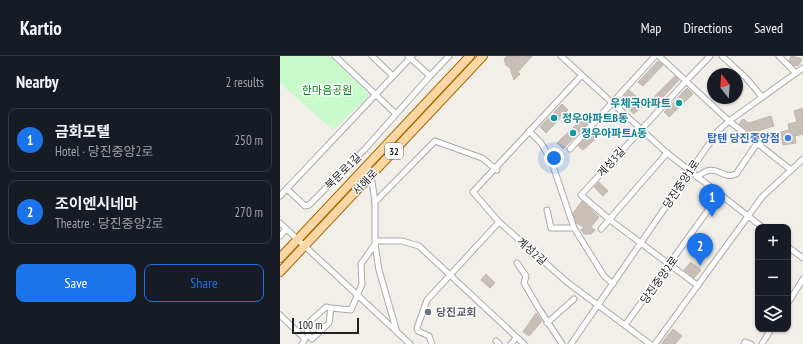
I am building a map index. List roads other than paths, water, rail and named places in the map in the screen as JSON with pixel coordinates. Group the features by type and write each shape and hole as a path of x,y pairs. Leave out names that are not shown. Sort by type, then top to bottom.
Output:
{"main road":[{"name":"서해로","path":"280,258 470,56"},
{"name":"서해로","path":"280,272 483,56"}],"street":[{"path":"336,56 395,112"},
{"path":"372,56 393,76"},
{"name":"북문로1길","path":"287,189 305,206 309,205 359,154 395,112 449,56"},
{"path":"561,56 611,104 667,153 697,178 758,224"},
{"path":"570,149 655,56"},
{"path":"659,56 729,121 758,142 792,170"},
{"name":"계성3길","path":"610,220 581,195 710,56"},
{"path":"722,56 762,97"},
{"path":"779,56 796,73"},
{"path":"280,196 410,57 430,76"},
{"name":"당진중앙1로","path":"571,344 718,131 729,121 803,68"},
{"path":"375,202 435,140 482,158 496,169 529,131 581,76"},
{"path":"529,131 541,143 551,160 574,228 604,276 613,284"},
{"path":"697,178 705,171 711,170 729,175 736,174 758,142"},
{"path":"601,229 667,153"},
{"path":"655,344 762,197 803,159"},
{"name":"계성2길","path":"496,169 473,192 499,222 567,282 598,304"},
{"path":"371,175 375,202 375,244 379,270 396,330"},
{"name":"당진중앙2로","path":"625,325 670,265 719,195"},
{"path":"547,210 551,228 574,228"},
{"path":"610,220 697,285"},
{"path":"432,344 429,336 418,331 417,324 427,300 499,222"},
{"path":"280,223 410,344"},
{"path":"280,236 286,229"},
{"path":"331,308 329,323 312,339 308,335 306,325 326,307 351,310 362,284 361,264 375,244 378,241 402,242 419,246 524,344"},
{"path":"791,249 803,258"},
{"path":"517,263 526,276 524,283 547,323 562,344"},
{"path":"791,298 803,280"},
{"path":"547,323 574,299"},
{"path":"598,304 650,344"},
{"path":"280,315 305,342"},
{"path":"762,344 769,332"},
{"path":"512,344 516,338"},
{"path":"744,344 745,342 751,344"}],"place":[{"name":"우체국아파트","path":"679,103"},
{"name":"정우아파트B동","path":"554,118"},
{"name":"정우아파트A동","path":"573,133"},
{"name":"탑텐 당진중앙점","path":"788,138"},
{"name":"금화모텔","path":"712,217"},
{"name":"조이엔시네마","path":"700,266"},
{"name":"당진교회","path":"428,312"}],"park label":[{"name":"한마음공원","path":"327,90"}]}
